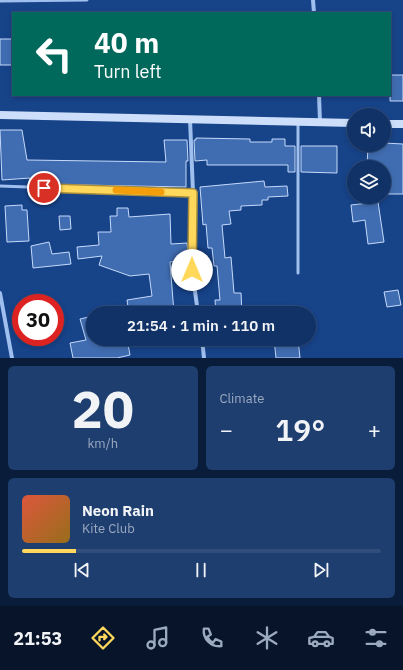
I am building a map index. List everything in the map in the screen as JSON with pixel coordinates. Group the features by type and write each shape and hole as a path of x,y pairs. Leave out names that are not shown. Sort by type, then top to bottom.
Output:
{"street":[{"path":"313,0 314,12"},
{"path":"319,96 320,122"},
{"path":"0,116 347,123"},
{"path":"190,119 193,193 192,270 197,306"},
{"path":"391,124 403,124"},
{"path":"0,293 12,358"},
{"path":"203,346 204,358"}],"lane":[{"path":"0,1 87,0"},
{"path":"298,122 298,273"},
{"path":"0,186 193,193"}],"building":[{"path":"0,39 12,39 12,65 0,65"},
{"path":"391,75 403,75 403,101 390,101"},
{"path":"0,130 22,130 27,160 166,162 164,140 187,140 188,161 186,161 186,187 30,184 30,178 2,180"},
{"path":"196,138 250,139 250,142 272,142 272,139 285,139 285,146 295,146 295,172 288,172 288,165 207,165 207,160 195,161 194,140 196,140"},
{"path":"391,143 403,144 403,194 391,194 391,160 367,160 368,152 391,152"},
{"path":"301,146 337,146 337,173 301,172"},
{"path":"264,181 265,187 287,186 288,196 268,197 268,200 262,200 262,205 241,206 241,210 229,211 231,224 222,225 225,258 231,257 234,293 241,293 242,306 215,306 215,300 220,300 217,266 214,266 212,248 208,248 206,224 203,225 200,187"},
{"path":"378,204 384,242 368,244 365,220 353,222 351,205"},
{"path":"22,205 22,210 27,210 29,241 7,242 5,206"},
{"path":"117,208 128,208 129,217 170,214 171,244 187,243 189,260 170,262 173,306 128,306 127,300 152,296 149,274 130,276 99,265 102,256 78,259 77,247 99,245 98,232 111,232 110,216 117,216"},
{"path":"59,216 70,216 71,229 60,230"},
{"path":"49,242 52,254 69,252 71,264 33,268 31,246"},
{"path":"398,290 401,305 387,307 384,292"},
{"path":"86,318 86,340 80,319"},
{"path":"86,340 86,346 128,346 130,355 117,358 73,358 70,343"},
{"path":"275,346 299,346 300,358 276,358"}],"slow traffic":[{"path":"116,190 161,192"}],"route":[{"path":"44,188 193,193 192,270"}]}
